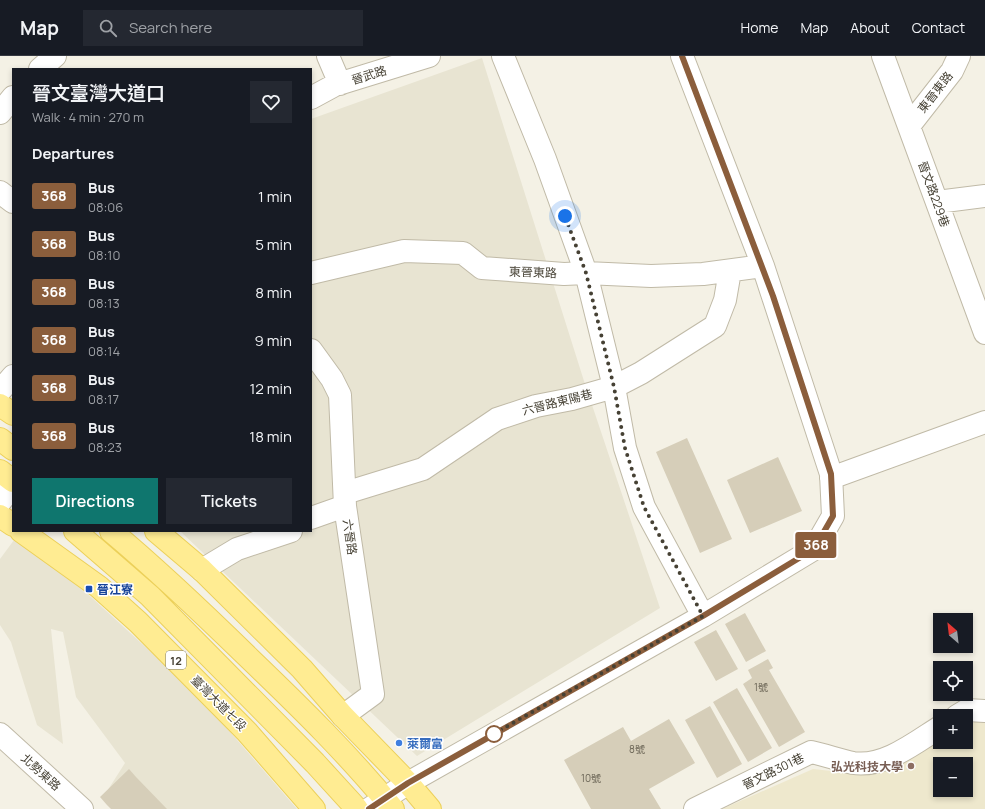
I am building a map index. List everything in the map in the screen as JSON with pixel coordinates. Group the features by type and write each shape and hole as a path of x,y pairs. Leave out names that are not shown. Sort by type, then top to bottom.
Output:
{"main road":[{"path":"0,405 12,413"},
{"path":"0,439 12,448"},
{"path":"0,472 12,480"},
{"path":"0,516 12,524"},
{"name":"臺灣大道七段","path":"22,532 99,587 138,622 247,732 314,809"},
{"name":"12","path":"76,532 150,596 315,762 357,809"},
{"path":"112,532 165,576 334,741 382,805"},
{"path":"157,532 202,570 302,669 343,716 408,783 430,809"}],"street":[{"path":"41,68 55,56"},
{"path":"328,56 340,84"},
{"name":"晉武路","path":"312,98 340,84 429,56"},
{"path":"504,56 545,159 586,273 614,387 625,448 644,507 703,616"},
{"name":"晉文路229巷","path":"883,56 985,333"},
{"name":"東晉東路","path":"908,126 952,71 959,56"},
{"path":"382,805 408,783 703,616 814,549 833,516 831,478 763,266 687,58"},
{"path":"0,113 12,98"},
{"path":"0,192 12,201"},
{"path":"937,202 985,196"},
{"name":"東晉東路","path":"312,273 404,251 463,253 482,268 502,271 564,274 586,273 651,276 730,271 763,266"},
{"name":"六晉路東陽巷","path":"312,517 345,499 423,469 497,419 536,406 572,399 614,387 641,373 715,326 725,300 730,271"},
{"name":"六晉路","path":"312,351 332,379 340,395 345,499 373,694 343,716"},
{"path":"0,391 12,377"},
{"path":"831,478 985,422"},
{"path":"0,502 12,487"},
{"path":"202,570 237,549 288,532"},
{"name":"晉文路301巷","path":"695,809 811,752 854,763 877,762 907,747 933,731"},
{"name":"北勢東路","path":"0,734 82,809"}],"shaded area":[{"path":"482,58 584,381 660,608 417,756 181,532 312,532 312,119"},
{"path":"17,536 91,597 199,696 297,809 116,809 104,796 125,763 76,697 63,632 51,629 63,744 37,725 11,642 0,625 0,559"},
{"name":"弘光科技大學","path":"980,720 985,721 985,809 722,809 813,769 859,774 902,760 933,739 933,749 973,749 973,722"}],"building":[{"path":"687,438 732,539 700,553 656,452"},
{"path":"778,457 802,511 750,533 727,480"},
{"path":"745,613 766,651 746,662 725,624"},
{"path":"716,630 738,669 716,681 694,642"},
{"path":"768,659 773,668 769,670 805,732 779,747 743,684 752,678 748,670"},
{"path":"737,688 772,748 748,762 713,702"},
{"path":"710,706 742,764 717,778 685,720"},
{"path":"669,719 695,763 649,789 661,809 591,809 564,760 623,727 631,741"},
{"path":"129,769 167,809 111,809 107,805 100,797"}],"bus line":[{"name":"368","path":"369,809 408,783 703,616 814,549 833,516 831,474 773,296 763,266 682,56"}],"place":[{"name":"晉江寮","path":"89,589"},
{"name":"萊爾富","path":"399,743"},
{"name":"弘光科技大學","path":"911,766"}],"route":[{"path":"494,734 488,737 703,616 644,507 625,448 614,387 586,273 565,216"}]}
